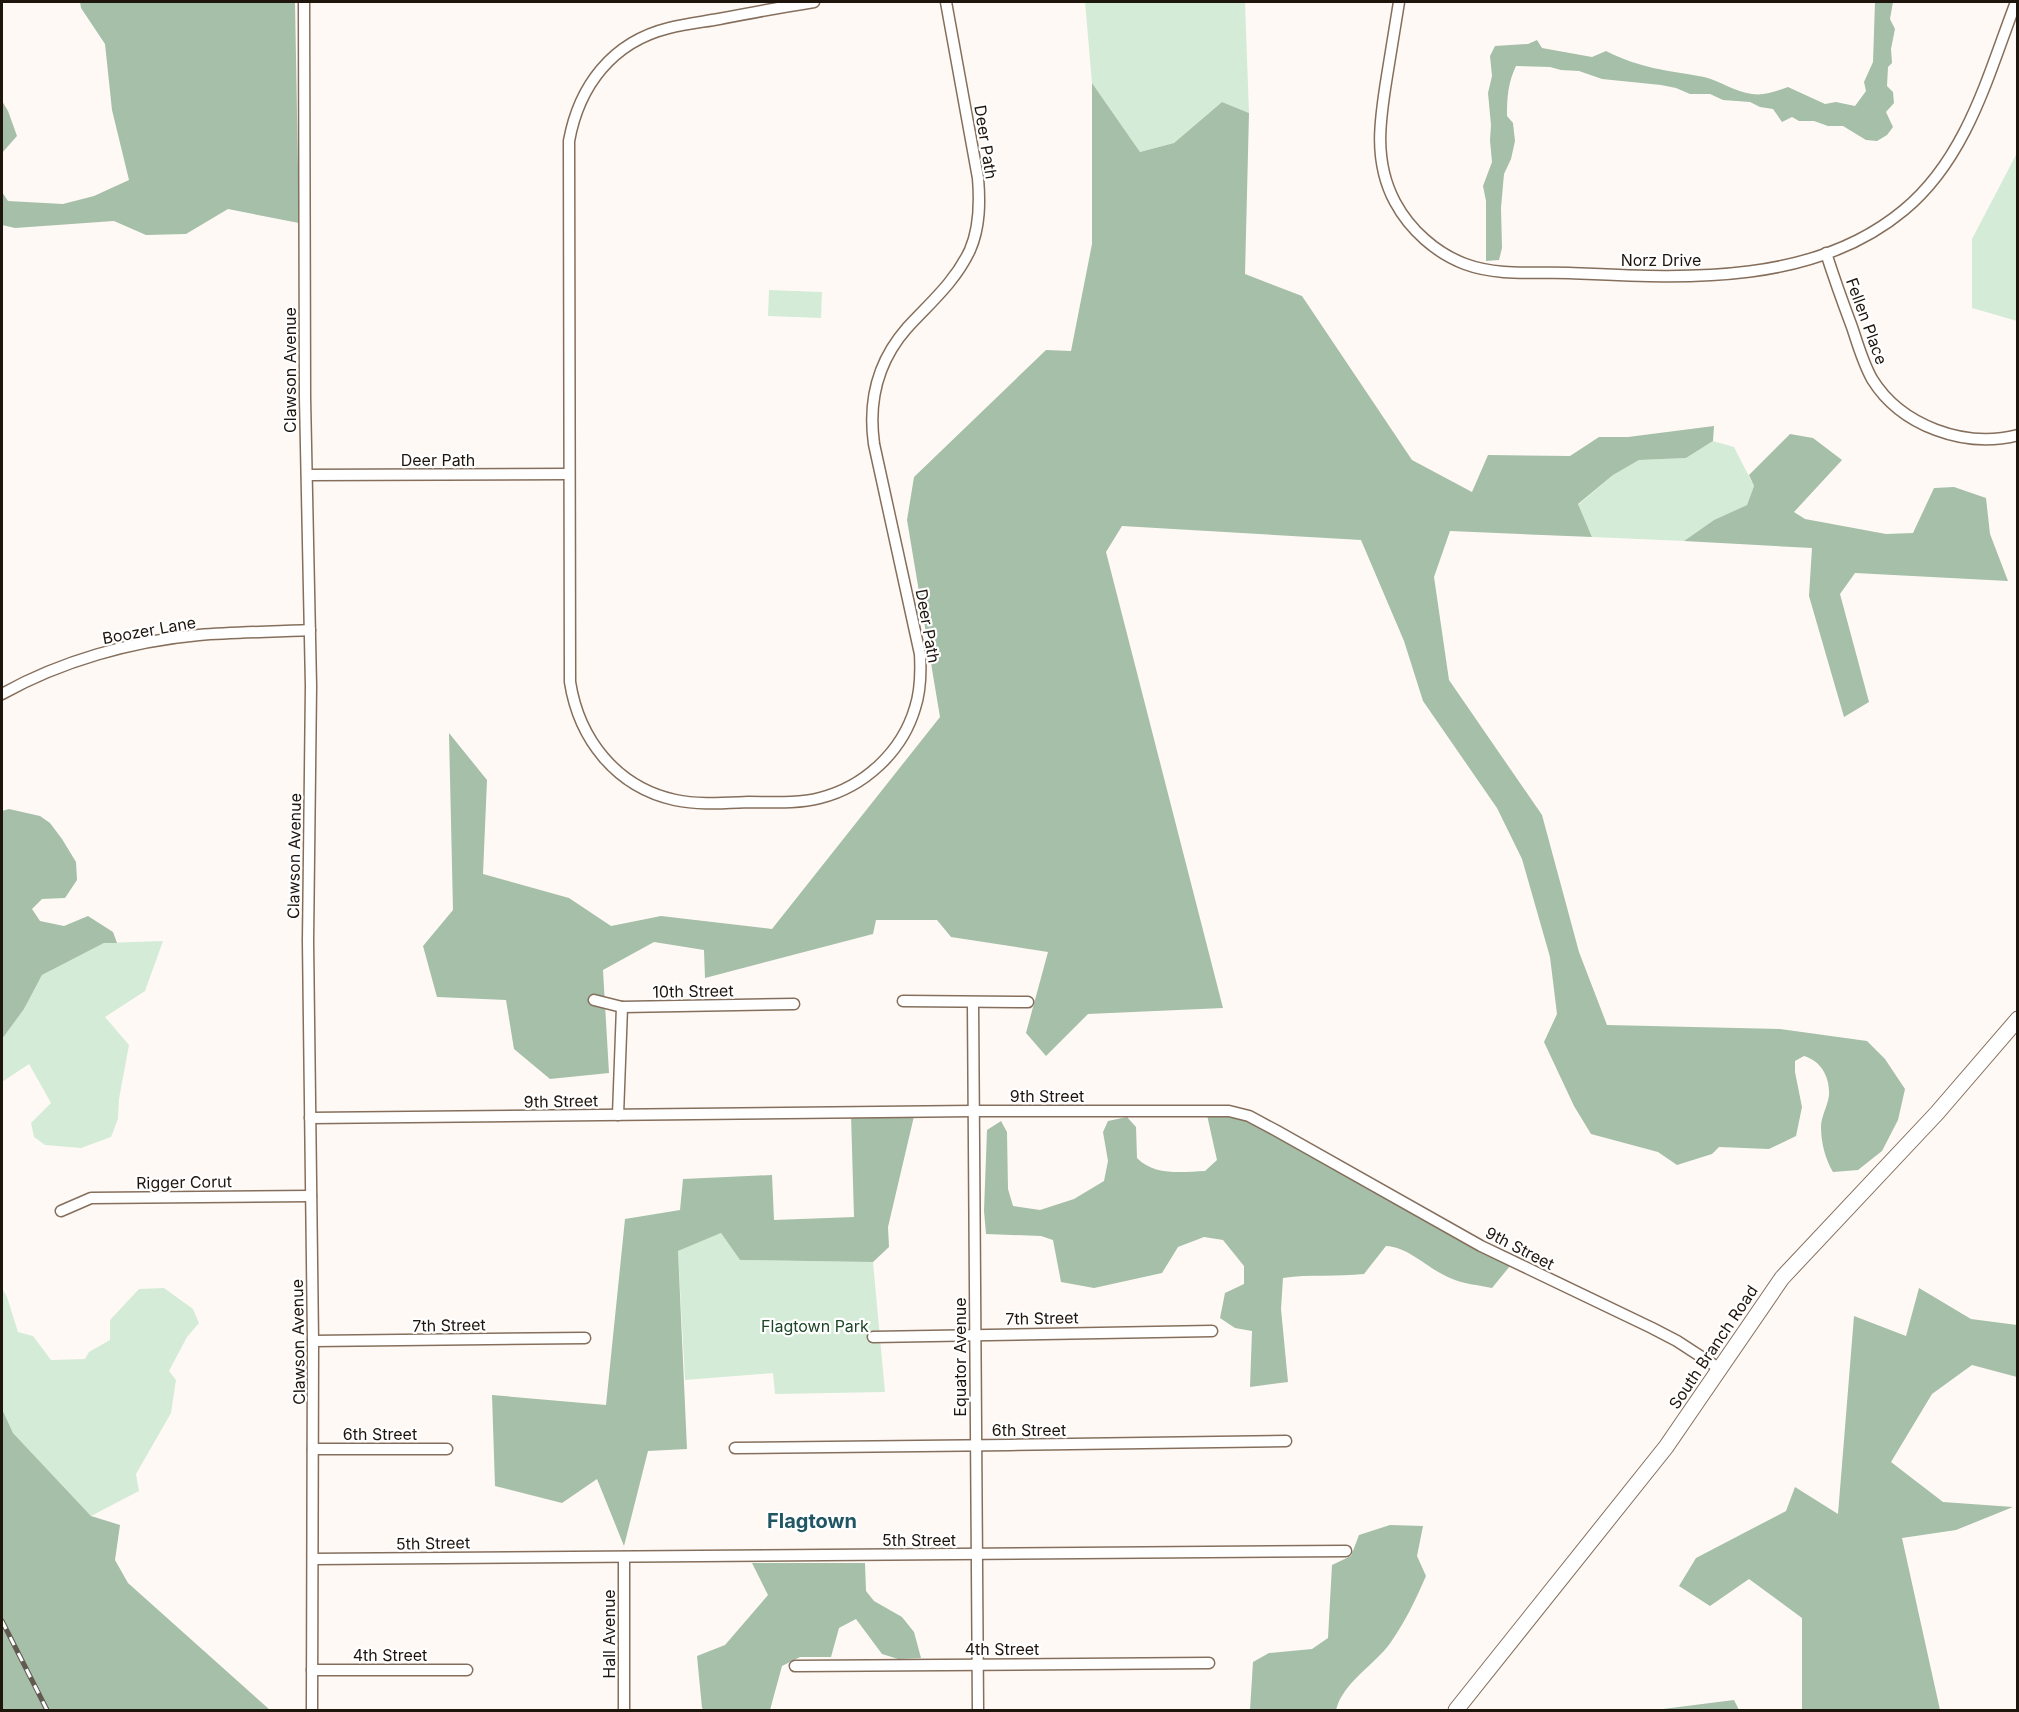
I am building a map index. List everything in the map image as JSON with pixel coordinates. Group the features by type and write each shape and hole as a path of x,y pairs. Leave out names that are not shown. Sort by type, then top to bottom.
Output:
{"street":[{"name":"Clawson Avenue","path":"304,2 307,475 311,686 308,940 313,1341 312,1710"},
{"name":"Deer Path","path":"814,2 652,33 620,51 594,78 583,94 572,123 569,141 570,682 579,720 588,737 611,766 640,788 675,800 699,803 786,802 818,799 835,794 862,779 888,757 899,743 915,708 921,673 920,654 874,444 872,409 874,389 880,371 894,344 944,290 964,262 975,232 980,201 978,178 946,2"},
{"name":"Norz Drive","path":"1399,2 1380,126 1380,158 1387,183 1406,219 1432,246 1465,264 1484,269 1520,273 1694,277 1734,274 1768,268 1826,253 1868,235 1903,211 1943,168 1962,140 2016,2"},
{"name":"Fellen Place","path":"1826,253 1863,360 1873,380 1888,398 1903,412 1938,431 1960,437 1981,439 2018,435"},
{"name":"Deer Path","path":"307,475 569,474"},
{"name":"Boozer Lane","path":"2,694 18,685 87,658 173,638 310,630"},
{"name":"10th Street","path":"594,1000 622,1007 794,1004"},
{"path":"903,1001 1028,1002"},
{"name":"Equator Avenue","path":"972,1003 978,1710"},
{"path":"618,1115 622,1007"},
{"name":"South Branch Road","path":"1456,1710 1666,1447 1782,1278 1937,1113 2018,1019"},
{"name":"9th Street","path":"310,1118 973,1111 1230,1111 1249,1116 1481,1246 1677,1341 1720,1370"},
{"name":"Rigger Corut","path":"61,1211 91,1198 311,1196"},
{"name":"7th Street","path":"873,1336 1212,1331"},
{"name":"7th Street","path":"313,1341 585,1338"},
{"name":"6th Street","path":"735,1448 975,1444 1039,1446 1286,1441"},
{"name":"6th Street","path":"313,1449 447,1449"},
{"name":"5th Street","path":"313,1559 1346,1551"},
{"name":"Hall Avenue","path":"624,1557 624,1710"},
{"name":"4th Street","path":"795,1666 1209,1663"},
{"name":"4th Street","path":"312,1670 467,1670"}],"green space":[{"path":"80,2 295,2 299,223 228,209 186,234 146,235 114,221 15,228 2,225 2,192 8,201 63,204 94,196 129,180 112,110 105,44 81,8"},
{"path":"1085,2 1245,2 1249,113 1222,102 1174,143 1140,152 1092,83"},
{"path":"1875,2 1893,2 1890,19 1895,29 1887,86 1893,92 1894,103 1886,112 1893,127 1887,135 1877,141 1866,140 1843,126 1799,121 1792,117 1782,122 1773,109 1760,107 1750,102 1723,100 1710,94 1690,94 1661,85 1602,79 1579,71 1516,66 1508,96 1507,116 1513,123 1515,141 1511,159 1504,174 1501,208 1502,248 1499,260 1486,261 1486,201 1483,186 1492,162 1488,93 1492,76 1490,56 1495,46 1528,44 1537,40 1542,48 1592,57 1606,51 1643,65 1704,77 1746,93 1766,94 1788,87 1825,104 1836,102 1855,106 1866,91 1864,82 1873,62"},
{"path":"1092,83 1140,152 1174,143 1222,102 1249,113 1245,274 1302,296 1412,460 1472,492 1488,455 1570,456 1599,437 1628,437 1714,426 1713,441 1686,458 1639,460 1613,475 1578,504 1592,537 1450,531 1434,577 1449,680 1542,815 1579,952 1607,1025 1780,1029 1867,1041 1885,1059 1905,1089 1898,1120 1882,1151 1858,1170 1833,1172 1830,1167 1824,1150 1821,1127 1829,1095 1828,1082 1820,1066 1804,1056 1795,1061 1802,1107 1796,1136 1769,1149 1719,1147 1712,1154 1677,1165 1658,1152 1591,1134 1574,1106 1544,1042 1557,1014 1550,957 1522,859 1497,808 1423,701 1404,641 1361,540 1122,526 1106,552 1223,1008 1088,1014 1046,1056 1026,1033 1048,952 951,937 937,920 876,920 873,934 705,978 704,950 654,942 603,970 609,1073 550,1079 514,1049 506,1000 437,997 423,946 453,910 449,733 487,780 483,874 569,898 611,926 661,916 772,929 940,717 907,520 914,477 1046,350 1071,351 1092,244"},
{"path":"2,101 17,136 2,153"},
{"path":"2017,153 2017,321 1972,308 1972,239"},
{"path":"769,290 822,292 821,318 768,316"},
{"path":"1790,434 1813,438 1842,460 1794,512 1805,519 1886,534 1913,533 1934,488 1954,487 1986,498 1990,534 2008,581 1855,573 1840,594 1869,702 1844,717 1809,596 1812,548 1684,541 1714,520 1747,505 1754,486 1749,475"},
{"path":"1713,441 1734,447 1754,486 1747,505 1714,520 1684,541 1592,537 1578,505 1613,475 1639,460 1686,458"},
{"path":"9,809 40,816 50,823 76,862 77,880 65,898 42,899 32,909 40,921 64,926 88,916 113,932 117,943 104,943 42,975 24,1009 2,1039 2,811"},
{"path":"163,941 145,991 105,1017 129,1045 119,1099 118,1119 111,1137 81,1148 45,1145 34,1137 31,1123 51,1103 29,1064 2,1082 2,1039 24,1009 42,975 104,943"},
{"path":"915,1112 888,1227 889,1247 873,1262 740,1260 721,1233 678,1251 687,1449 648,1451 624,1546 597,1479 562,1503 495,1486 492,1395 606,1405 625,1219 680,1210 683,1179 772,1175 774,1220 854,1217 851,1115"},
{"path":"1230,1114 1251,1121 1510,1266 1492,1288 1455,1280 1403,1250 1386,1246 1364,1274 1283,1278 1281,1309 1288,1382 1250,1387 1252,1331 1235,1328 1220,1318 1225,1293 1244,1284 1244,1266 1223,1240 1204,1237 1178,1247 1162,1273 1094,1288 1061,1282 1053,1240 1041,1236 986,1234 984,1211 987,1130 1001,1121 1007,1132 1008,1189 1013,1206 1040,1210 1074,1199 1104,1181 1108,1161 1103,1132 1108,1121 1127,1117 1136,1127 1137,1158 1144,1164 1169,1172 1205,1171 1217,1160 1207,1115"},
{"name":"Flagtown Park","path":"721,1233 740,1260 873,1262 885,1392 775,1394 773,1373 685,1380 678,1251"},
{"path":"2,1288 18,1332 33,1336 51,1360 85,1359 89,1352 110,1340 110,1320 139,1289 164,1288 193,1309 199,1323 187,1337 169,1371 176,1380 171,1413 136,1474 139,1491 91,1516 13,1433 2,1409"},
{"path":"1919,1288 1971,1319 2017,1325 2017,1377 1972,1365 1932,1394 1891,1462 1943,1502 2013,1507 1956,1530 1902,1538 1940,1710 1802,1710 1802,1618 1749,1579 1710,1606 1679,1586 1696,1558 1786,1511 1795,1487 1838,1514 1854,1316 1906,1336"},
{"path":"2,1409 13,1433 91,1516 120,1525 115,1560 128,1583 270,1710 2,1710"},
{"path":"1390,1525 1423,1526 1417,1556 1426,1576 1391,1642 1345,1691 1336,1710 1250,1710 1253,1662 1269,1653 1312,1649 1328,1638 1332,1565 1351,1556 1359,1535"},
{"path":"752,1563 865,1563 866,1591 874,1601 902,1617 914,1632 921,1658 898,1659 882,1654 856,1619 839,1628 831,1657 800,1657 782,1666 770,1710 704,1710 697,1656 725,1645 768,1595"},
{"path":"1734,1700 1739,1710 1655,1710"}],"railway":[{"path":"2,1621 47,1710"}],"district":[{"name":"Flagtown","path":"812,1521"}]}
